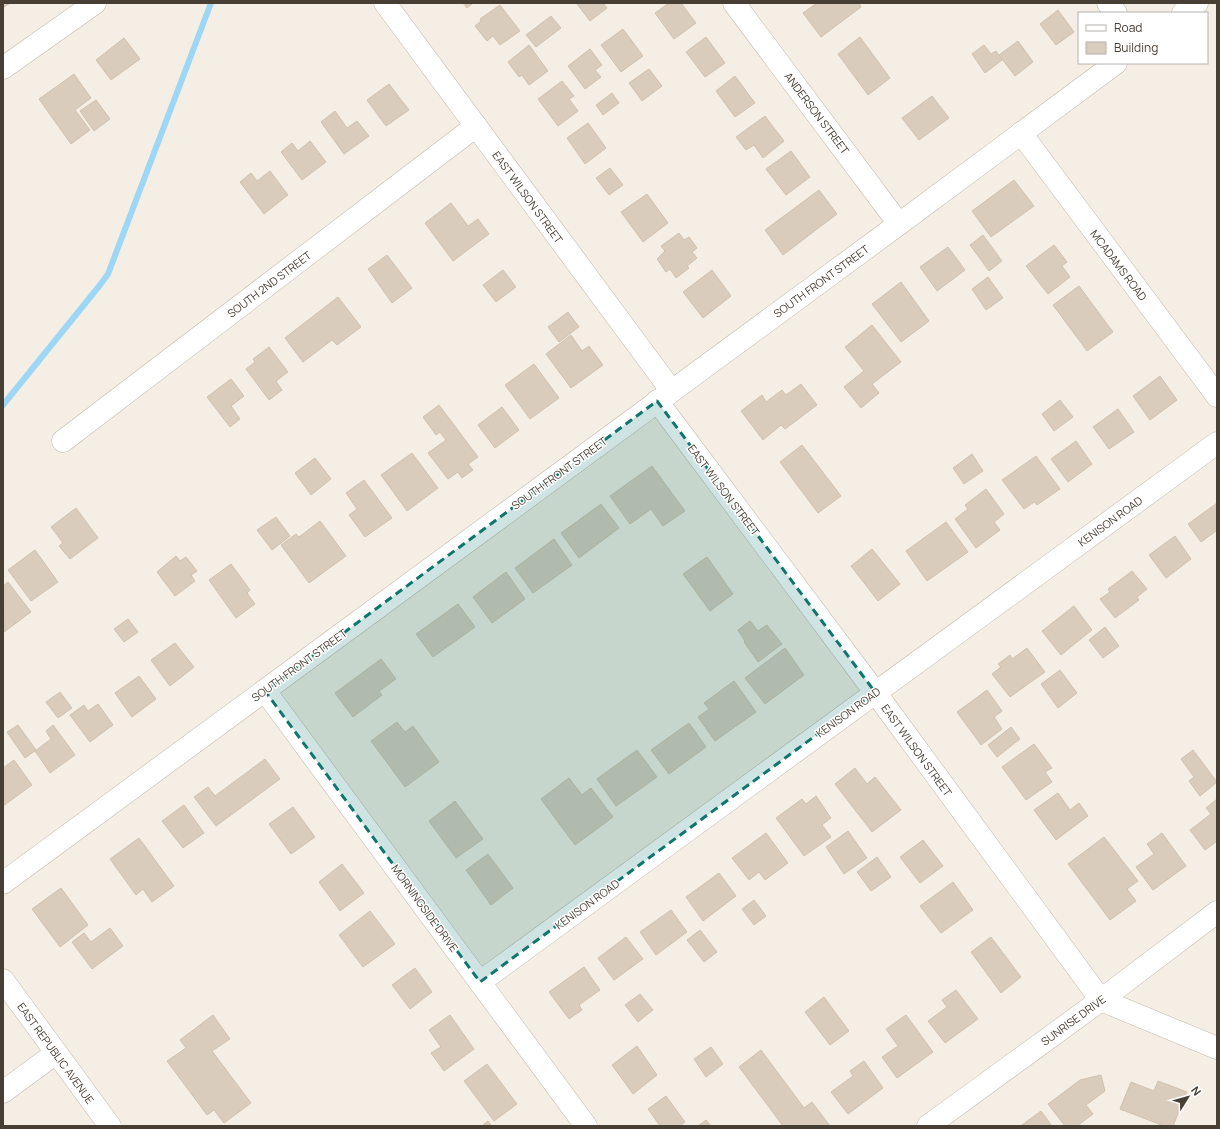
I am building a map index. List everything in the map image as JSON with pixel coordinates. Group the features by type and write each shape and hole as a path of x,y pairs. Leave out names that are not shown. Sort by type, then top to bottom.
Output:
{"street":[{"path":"3,68 95,3"},
{"name":"EAST WILSON STREET","path":"385,3 476,126 664,396 875,692 1101,1000"},
{"name":"ANDERSON STREET","path":"734,3 900,224"},
{"path":"1108,3 1115,12"},
{"path":"1184,12 1196,3"},
{"name":"SOUTH FRONT STREET","path":"3,883 900,224 1115,64"},
{"name":"SOUTH 2ND STREET","path":"63,441 476,126"},
{"name":"MCADAMS ROAD","path":"1021,134 1217,396"},
{"name":"KENISON ROAD","path":"480,982 1217,443"},
{"name":"MORNINGSIDE DRIVE","path":"265,691 586,1126"},
{"name":"SUNRISE DRIVE","path":"931,1125 1101,1000 1217,912"},
{"name":"EAST REPUBLIC AVENUE","path":"3,980 110,1126"},
{"path":"1101,1000 1217,1048"},
{"path":"3,1092 56,1053"}],"highlighted area":[{"path":"657,401 875,692 480,982 265,691"}],"building":[{"path":"3,3 10,3 3,8"},
{"path":"463,3 473,3 467,8"},
{"path":"603,3 607,8 590,21 577,4"},
{"path":"669,3 681,3 696,23 674,39 655,13"},
{"path":"817,3 859,3 861,7 821,37 803,13"},
{"path":"500,5 520,31 500,45 493,36 487,41 475,26 481,21 480,19"},
{"path":"1058,10 1074,32 1056,45 1040,24"},
{"path":"551,16 561,28 536,47 526,35"},
{"path":"623,29 643,56 621,72 601,45"},
{"path":"706,37 725,63 705,77 686,52"},
{"path":"860,37 890,78 868,95 838,54"},
{"path":"124,38 140,59 111,80 96,60"},
{"path":"1018,41 1033,62 1015,76 999,55"},
{"path":"529,45 548,71 529,85 522,75 519,77 508,62"},
{"path":"984,45 991,54 996,51 1002,60 985,73 972,54"},
{"path":"590,49 602,65 595,70 601,77 585,89 568,66"},
{"path":"649,69 662,86 642,101 629,83"},
{"path":"74,74 91,98 75,110 90,130 71,144 39,99"},
{"path":"735,76 755,103 735,117 716,91"},
{"path":"562,81 574,96 569,99 578,111 558,126 538,99"},
{"path":"389,84 409,110 386,126 367,100"},
{"path":"612,93 619,103 603,115 596,105"},
{"path":"932,96 949,118 919,140 902,118"},
{"path":"96,100 110,119 94,131 80,111"},
{"path":"335,111 347,128 357,121 369,136 344,154 321,122"},
{"path":"765,116 784,141 763,158 754,145 746,150 736,137"},
{"path":"588,123 606,148 585,164 567,138"},
{"path":"310,141 326,162 302,180 281,152 292,143 298,151"},
{"path":"791,151 810,177 786,195 766,169"},
{"path":"610,168 623,185 609,195 596,178"},
{"path":"270,171 288,195 264,214 240,182 251,173 257,181"},
{"path":"1014,180 1034,206 991,237 972,211"},
{"path":"819,190 837,214 783,255 765,230"},
{"path":"647,194 668,223 643,242 621,212"},
{"path":"451,203 468,226 478,219 489,234 453,261 425,223"},
{"path":"679,233 684,240 689,237 697,248 692,252 697,258 687,266 689,268 676,278 670,269 666,272 657,259 665,251 661,246"},
{"path":"983,235 1002,261 989,271 970,245"},
{"path":"1054,245 1067,262 1062,266 1070,277 1048,294 1026,266"},
{"path":"948,247 965,270 937,291 920,267"},
{"path":"387,255 412,288 392,303 368,269"},
{"path":"503,270 516,287 496,302 483,285"},
{"path":"712,270 731,296 703,318 683,292"},
{"path":"988,277 1003,298 986,310 972,289"},
{"path":"901,282 929,321 901,342 872,304"},
{"path":"1079,286 1113,332 1087,351 1053,305"},
{"path":"338,297 361,327 337,345 332,340 303,362 285,338"},
{"path":"568,312 579,327 559,342 548,327"},
{"path":"872,325 901,362 872,384 879,393 861,408 844,387 864,371 845,347"},
{"path":"571,335 582,351 589,346 603,365 571,388 546,354"},
{"path":"269,347 288,372 276,381 282,390 269,400 246,369 255,362 253,359"},
{"path":"534,364 559,398 530,419 505,385"},
{"path":"1160,376 1177,400 1150,420 1133,396"},
{"path":"231,379 244,396 231,406 240,419 230,427 207,397"},
{"path":"801,384 817,405 785,429 781,425 763,440 741,411 762,395 766,402 782,390 786,395"},
{"path":"1060,400 1073,417 1054,431 1042,414"},
{"path":"439,405 478,457 468,464 473,470 462,478 458,472 448,479 428,453 446,440 440,432 436,435 423,417"},
{"path":"502,407 519,430 495,448 478,425"},
{"path":"1118,409 1134,432 1109,449 1093,427"},
{"path":"1076,441 1092,464 1068,482 1051,459"},
{"path":"802,445 841,496 818,513 780,462"},
{"path":"412,453 438,488 407,511 381,475"},
{"path":"972,454 983,471 964,484 953,468"},
{"path":"1036,456 1060,489 1037,505 1034,502 1024,509 1002,480"},
{"path":"315,458 331,479 311,495 295,473"},
{"path":"652,466 685,511 663,526 651,509 630,524 610,496"},
{"path":"364,480 392,518 365,537 349,515 357,509 346,493"},
{"path":"986,489 1004,514 994,522 1000,530 976,548 955,519 968,509 965,505"},
{"path":"1217,503 1217,532 1216,531 1201,542 1188,524"},
{"path":"601,504 619,528 579,558 561,533"},
{"path":"76,508 98,538 70,559 59,546 63,543 51,527"},
{"path":"276,517 290,536 272,550 257,530"},
{"path":"320,521 346,556 309,583 281,545 296,534 299,537"},
{"path":"946,522 968,552 927,581 906,551"},
{"path":"1175,536 1191,559 1166,578 1149,555"},
{"path":"554,539 572,565 533,593 515,568"},
{"path":"872,549 900,584 878,601 851,566"},
{"path":"35,550 58,582 31,601 8,570"},
{"path":"176,556 180,561 186,557 197,571 191,575 195,581 175,596 157,572"},
{"path":"707,557 733,594 710,611 683,574"},
{"path":"231,564 250,590 247,593 255,604 236,618 209,580"},
{"path":"1132,571 1147,589 1137,597 1139,600 1115,618 1100,599 1110,592 1108,589"},
{"path":"506,572 525,599 492,623 473,597"},
{"path":"8,582 31,612 4,632 3,586"},
{"path":"458,604 475,627 433,657 416,634"},
{"path":"1074,606 1092,630 1061,655 1042,631"},
{"path":"128,619 138,632 124,642 114,629"},
{"path":"750,621 758,631 767,625 782,644 758,662 744,642 745,641 738,630"},
{"path":"1105,627 1119,646 1103,658 1089,640"},
{"path":"175,643 194,667 170,686 151,660"},
{"path":"785,648 804,675 765,704 745,678"},
{"path":"1027,648 1045,672 1010,697 992,674 1001,667 998,664 1010,655 1012,659"},
{"path":"381,659 396,679 379,691 382,695 353,717 335,693"},
{"path":"1060,670 1077,693 1058,708 1041,684"},
{"path":"139,676 156,699 132,717 115,693"},
{"path":"734,681 756,712 715,741 698,717 709,709 704,703"},
{"path":"987,690 1002,711 994,717 1002,729 981,745 957,712"},
{"path":"60,692 72,708 58,718 46,702"},
{"path":"98,704 113,725 90,742 70,715 84,705 88,711"},
{"path":"397,722 405,732 413,726 439,762 405,787 371,741"},
{"path":"689,723 706,747 669,774 651,750"},
{"path":"18,725 36,750 25,758 7,732"},
{"path":"53,725 75,755 50,773 35,751 51,739 46,731"},
{"path":"1011,727 1020,739 997,757 988,745"},
{"path":"1034,744 1052,768 1045,772 1052,782 1026,800 1002,767"},
{"path":"637,750 657,777 616,806 597,779"},
{"path":"1193,750 1217,782 1200,796 1189,781 1194,777 1181,759"},
{"path":"265,759 280,779 216,826 194,797 208,787 215,796"},
{"path":"14,760 32,785 3,806 3,768"},
{"path":"855,768 867,784 875,777 901,810 872,832 835,784"},
{"path":"569,778 582,795 591,788 613,817 575,845 541,799"},
{"path":"1058,793 1070,810 1079,803 1088,816 1056,840 1034,810"},
{"path":"816,796 831,818 822,825 831,837 804,856 776,818 802,799 806,804"},
{"path":"1217,799 1217,841 1205,850 1190,830 1211,814 1206,808"},
{"path":"455,801 483,839 456,858 429,821"},
{"path":"184,805 204,833 183,848 162,821"},
{"path":"293,807 315,837 291,854 269,824"},
{"path":"848,831 867,858 844,874 826,847"},
{"path":"766,833 788,863 765,880 759,872 749,880 732,858"},
{"path":"1162,833 1186,866 1153,890 1136,867 1154,854 1147,844"},
{"path":"1104,837 1138,881 1127,889 1136,901 1110,920 1068,864"},
{"path":"139,838 174,886 152,902 143,889 136,895 110,859"},
{"path":"923,840 943,866 920,883 900,857"},
{"path":"488,854 513,888 491,905 466,870"},
{"path":"877,857 891,877 871,891 857,872"},
{"path":"342,864 364,893 340,911 319,882"},
{"path":"719,873 736,896 703,921 686,897"},
{"path":"953,882 973,910 941,933 920,906"},
{"path":"61,888 88,925 60,947 32,909"},
{"path":"754,900 766,916 754,925 742,909"},
{"path":"671,910 687,932 656,955 640,932"},
{"path":"370,911 395,944 363,967 339,935"},
{"path":"110,928 123,946 92,969 72,942 84,933 91,942"},
{"path":"700,930 717,952 704,962 687,940"},
{"path":"626,937 643,959 614,980 598,958"},
{"path":"991,937 1021,977 1001,993 971,952"},
{"path":"584,967 600,990 579,1005 582,1010 569,1019 549,992"},
{"path":"415,968 432,992 410,1009 392,985"},
{"path":"956,990 978,1019 945,1043 928,1021 947,1007 942,1000"},
{"path":"640,994 653,1010 638,1022 625,1005"},
{"path":"824,997 849,1031 830,1045 805,1012"},
{"path":"213,1015 230,1039 212,1051 251,1103 224,1123 214,1110 207,1115 167,1061 186,1048 180,1040"},
{"path":"450,1015 474,1049 444,1071 431,1053 441,1047 429,1030"},
{"path":"906,1015 933,1052 897,1078 882,1057 898,1046 886,1029"},
{"path":"637,1046 657,1075 633,1094 612,1065"},
{"path":"711,1047 723,1064 706,1077 694,1059"},
{"path":"761,1050 804,1108 812,1102 830,1126 783,1126 739,1067"},
{"path":"864,1061 883,1088 848,1114 831,1092 853,1076 850,1071"},
{"path":"487,1064 517,1104 494,1121 464,1081"},
{"path":"1101,1075 1105,1091 1086,1105 1093,1114 1077,1126 1065,1126 1048,1104 1080,1080"},
{"path":"1158,1081 1187,1092 1173,1126 1164,1126 1120,1109 1131,1082 1154,1091"},
{"path":"666,1096 685,1122 680,1126 660,1126 648,1109"},
{"path":"1041,1111 1052,1126 1022,1126 1022,1125"},
{"path":"706,1120 711,1126 698,1126"},
{"path":"488,1121 492,1126 482,1126"}],"waterway":[{"path":"3,405 108,274 211,3"}]}
